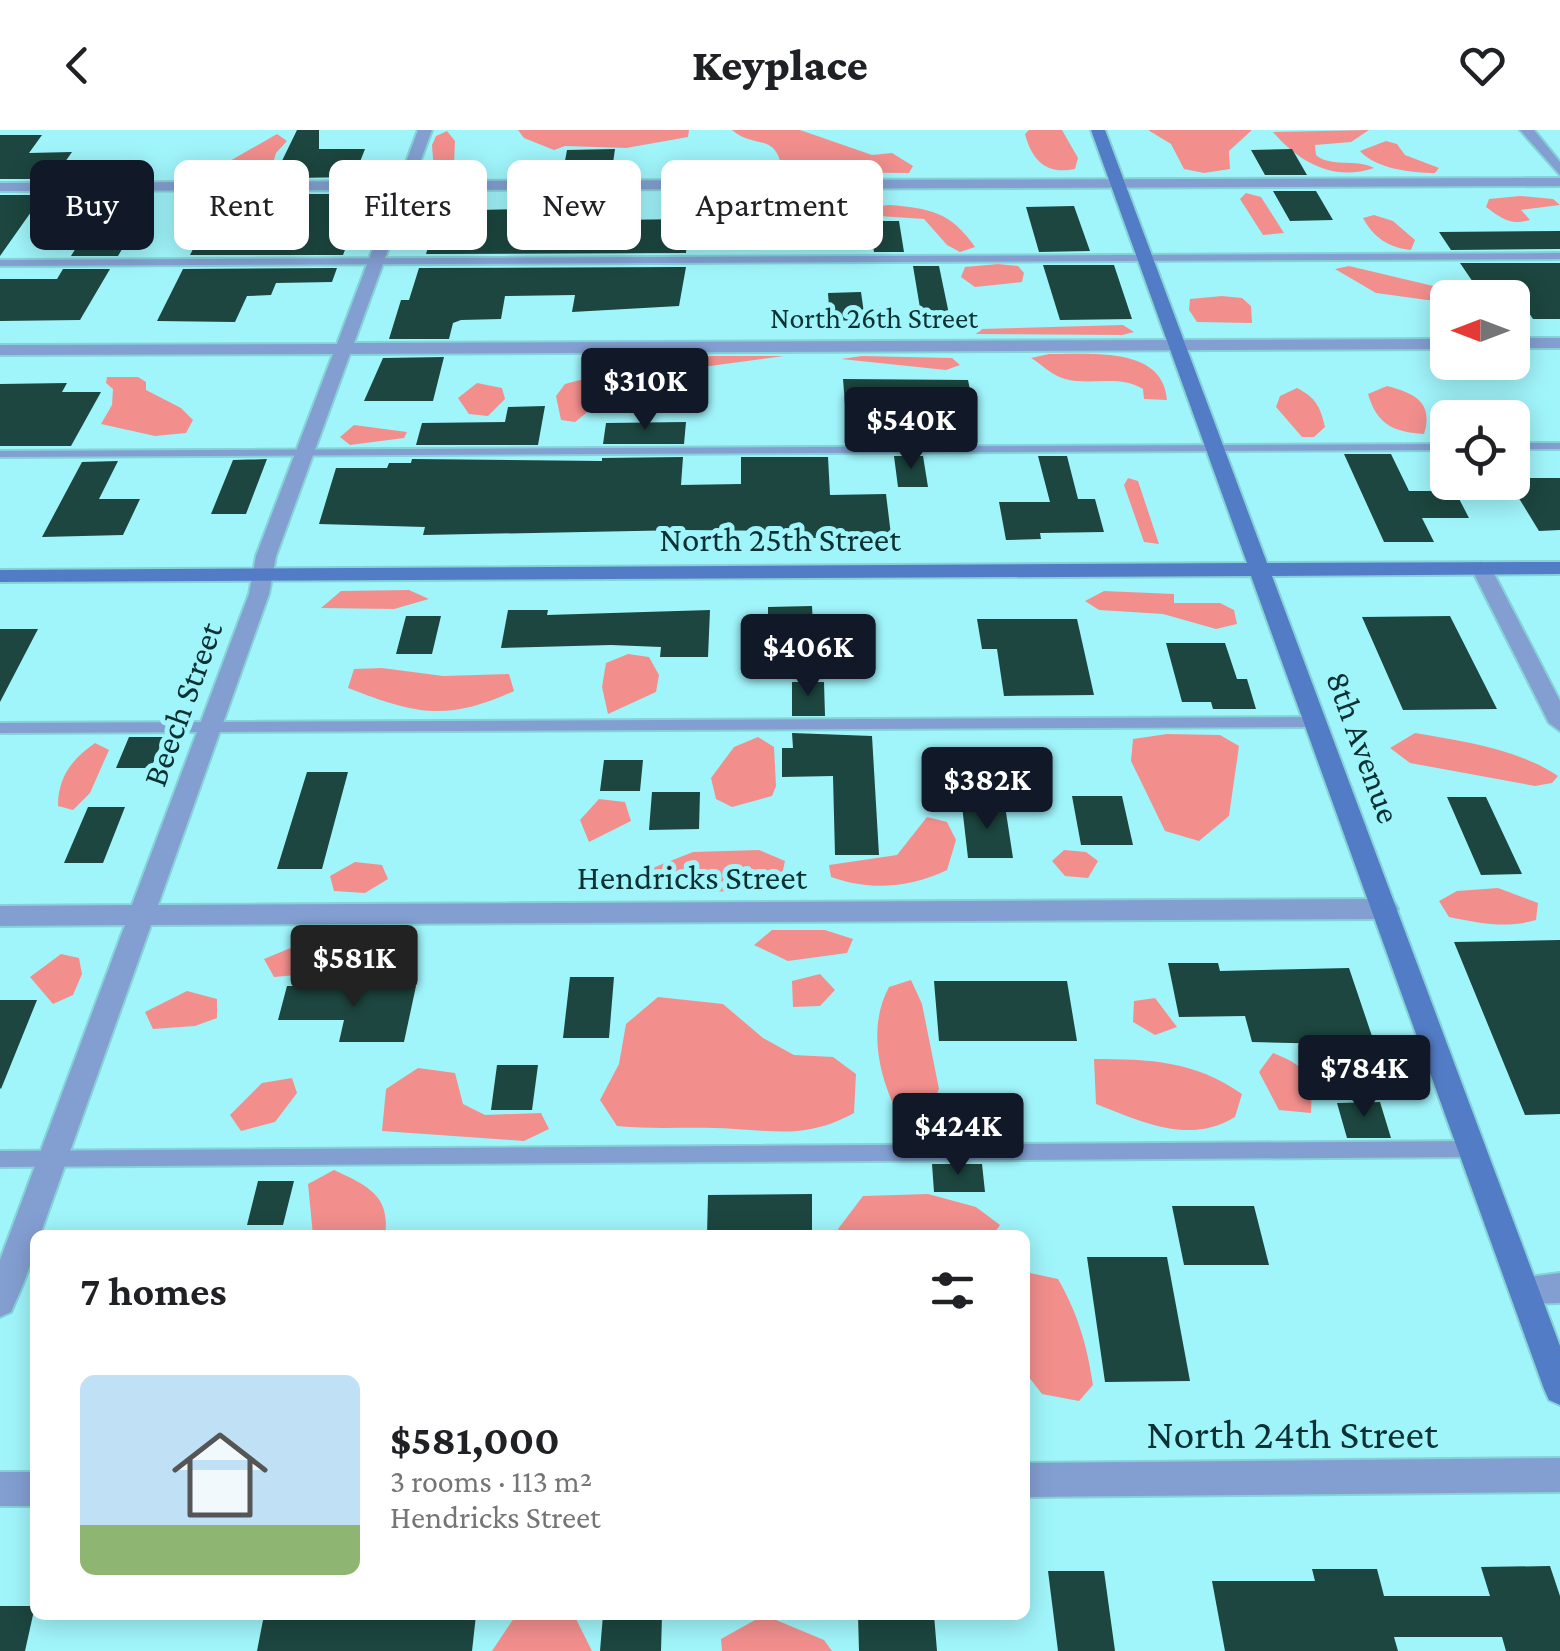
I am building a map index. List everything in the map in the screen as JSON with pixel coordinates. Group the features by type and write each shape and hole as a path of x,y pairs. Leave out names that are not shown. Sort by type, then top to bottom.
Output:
{"street":[{"name":"Beech Street","path":"414,160 426,130"},
{"name":"8th Avenue","path":"1098,130 1560,1389"},
{"path":"1528,130 1560,171"},
{"path":"487,186 1560,182"},
{"path":"0,187 329,186"},
{"name":"Beech Street","path":"0,1302 380,250"},
{"path":"1530,344 1560,343"},
{"name":"North 26th Street","path":"0,350 1430,344"},
{"path":"1481,568 1560,723"},
{"name":"North 25th Street","path":"0,576 1560,568"},
{"name":"Hendricks Street","path":"0,916 1385,908"},
{"path":"1524,1288 1560,1288"},
{"name":"North 24th Street","path":"1030,1480 1560,1476"},
{"path":"0,1489 30,1489"}],"lane":[{"path":"0,263 1560,256"},
{"path":"0,454 1430,446"},
{"path":"1530,446 1560,446"},
{"path":"0,728 1318,722"},
{"path":"0,1159 1473,1149"}],"shaded area":[{"path":"518,130 689,130 688,137 626,148 565,146 554,150 524,138"},
{"path":"732,130 800,130 872,155 892,153 913,166 909,173 883,173 883,160 780,160 770,146"},
{"path":"1029,130 1062,130 1078,158 1075,169 1056,170 1042,164 1028,144 1025,134"},
{"path":"1148,130 1252,130 1229,151 1230,169 1204,173 1184,169 1171,144"},
{"path":"1369,130 1351,142 1315,145 1316,155 1322,159 1374,168 1359,172 1331,171 1318,166 1294,152 1273,132"},
{"path":"447,131 455,141 454,160 433,160 436,136"},
{"path":"277,134 287,141 274,160 232,160"},
{"path":"1386,141 1397,144 1405,155 1439,168 1435,173 1395,169 1360,151"},
{"path":"1246,193 1261,197 1284,233 1263,235 1240,199"},
{"path":"1489,199 1553,199 1560,205 1521,210 1530,220 1517,222 1486,207"},
{"path":"883,206 938,214 957,226 975,247 960,252 947,245 924,219 883,216"},
{"path":"1374,215 1393,221 1415,240 1411,250 1377,236 1363,218"},
{"path":"1018,266 1024,273 1022,282 975,287 961,277 965,267"},
{"path":"1349,266 1430,285 1430,300 1376,293 1335,269"},
{"path":"1242,298 1251,306 1252,323 1197,322 1189,310 1190,299"},
{"path":"1123,325 1134,332 976,334 980,329"},
{"path":"1102,354 1138,362 1162,382 1167,400 1144,399 1143,389 1124,382 1065,379 1031,358"},
{"path":"660,356 784,356 710,366 646,360"},
{"path":"952,358 960,365 946,370 841,359"},
{"path":"107,377 138,377 146,382 146,390 181,408 193,420 186,433 155,436 101,424 112,405 113,389 106,383"},
{"path":"580,380 593,384 598,394 590,410 575,422 561,420 556,396 565,384"},
{"path":"477,383 502,388 505,399 488,416 469,414 458,398"},
{"path":"1387,386 1406,392 1424,407 1424,434 1395,429 1376,413 1368,394"},
{"path":"1297,388 1313,399 1321,413 1325,427 1314,437 1302,437 1276,407 1280,396"},
{"path":"354,425 407,432 404,438 350,445 340,437"},
{"path":"1128,478 1138,481 1159,544 1144,542 1124,485"},
{"path":"409,590 429,599 394,609 321,608 341,591"},
{"path":"1104,591 1174,594 1174,603 1220,603 1234,610 1237,624 1216,629 1163,614 1099,610 1085,601"},
{"path":"628,654 649,657 659,675 656,692 608,714 602,687 606,663"},
{"path":"382,668 443,676 509,674 514,691 469,707 431,711 393,704 348,688 354,669"},
{"path":"1415,733 1508,753 1558,776 1552,783 1535,786 1410,763 1390,748"},
{"path":"1167,734 1220,735 1239,746 1229,816 1199,841 1165,831 1131,761 1133,739"},
{"path":"758,737 774,747 776,786 772,796 732,807 716,799 711,778 734,747"},
{"path":"95,743 109,750 90,793 73,810 58,806 68,770"},
{"path":"599,799 625,802 631,821 589,842 580,820"},
{"path":"927,817 947,822 956,840 947,870 919,881 890,886 831,877 829,865 897,855"},
{"path":"759,850 785,861 782,875 769,883 738,891 658,886 650,869 693,852"},
{"path":"1064,850 1086,852 1098,861 1088,878 1065,876 1052,861"},
{"path":"355,862 382,865 388,879 365,893 334,891 330,876"},
{"path":"1498,888 1538,903 1536,920 1503,925 1449,917 1439,901 1457,891"},
{"path":"772,930 825,930 853,939 847,953 788,961 754,945"},
{"path":"352,941 369,958 318,973 274,977 264,959 305,942"},
{"path":"61,954 79,958 82,974 73,995 53,1004 30,977"},
{"path":"820,974 835,990 820,1006 793,1007 792,981"},
{"path":"911,980 922,1004 939,1089 925,1119 904,1124 888,1092 877,1039 882,1003 889,987"},
{"path":"187,991 217,999 217,1018 195,1026 153,1029 145,1012"},
{"path":"658,997 723,1004 763,1038 794,1055 833,1057 856,1074 854,1113 823,1126 796,1131 617,1126 600,1100 619,1064 626,1024"},
{"path":"1155,998 1177,1027 1155,1035 1133,1022 1134,1001"},
{"path":"1273,1053 1306,1074 1311,1113 1279,1110 1259,1072"},
{"path":"1371,1053 1378,1063 1379,1081 1358,1090 1331,1076 1334,1057"},
{"path":"1094,1059 1153,1061 1207,1075 1242,1094 1235,1117 1218,1125 1183,1130 1148,1123 1096,1104"},
{"path":"418,1068 455,1073 463,1104 485,1115 541,1113 549,1129 524,1141 382,1131 386,1089"},
{"path":"292,1078 297,1093 275,1122 241,1131 230,1115 262,1083"},
{"path":"334,1170 366,1187 380,1201 385,1230 313,1230 308,1184"},
{"path":"928,1194 976,1207 1000,1225 996,1230 838,1230 863,1196"},
{"path":"1030,1273 1058,1279 1085,1343 1093,1385 1079,1401 1042,1394 1030,1378"},
{"path":"513,1620 576,1620 592,1651 492,1651"},
{"path":"755,1620 776,1620 824,1640 832,1651 722,1651 721,1639"}],"building":[{"path":"297,130 319,130 319,149 365,149 361,160 329,160 329,177 309,178 309,160 282,160"},
{"path":"0,135 42,135 29,153 72,152 66,160 30,160 30,179 0,179"},
{"path":"615,149 613,160 565,160 567,150"},
{"path":"1292,149 1307,175 1265,175 1251,150"},
{"path":"1273,191 1316,191 1333,220 1290,221"},
{"path":"309,194 329,194 329,250 345,250 343,255 190,255 192,250 309,250"},
{"path":"0,195 30,195 30,213 0,256"},
{"path":"1074,206 1090,251 1039,252 1026,207"},
{"path":"507,209 507,250 641,250 641,220 661,219 661,250 686,253 426,254 427,250 487,250 487,210"},
{"path":"883,221 899,221 904,252 874,252 883,250"},
{"path":"1560,231 1560,249 1451,250 1439,232"},
{"path":"75,250 122,250 118,256 71,256"},
{"path":"1460,263 1560,263 1560,319 1533,319 1530,280 1472,280"},
{"path":"1043,265 1114,265 1132,319 1060,320"},
{"path":"913,266 939,266 950,319 922,320"},
{"path":"686,267 679,306 572,312 575,295 505,296 501,319 453,323 449,339 389,339 401,300 409,300 419,268"},
{"path":"337,268 332,282 276,283 271,295 247,296 235,322 157,321 183,269"},
{"path":"63,269 110,269 80,320 0,321 0,279 57,279"},
{"path":"861,292 865,320 830,321 828,293"},
{"path":"444,357 433,401 364,401 383,358"},
{"path":"843,379 968,380 976,419 918,420 922,443 892,443 888,417 846,417"},
{"path":"67,383 62,392 101,392 71,446 0,446 0,384"},
{"path":"545,406 538,445 416,445 422,423 505,422 508,407"},
{"path":"686,422 684,444 603,444 606,423"},
{"path":"1344,454 1391,454 1409,491 1430,491 1430,500 1460,500 1469,518 1422,518 1434,542 1384,542"},
{"path":"894,456 923,456 928,487 898,487"},
{"path":"1038,456 1067,456 1078,499 1095,499 1104,532 1040,533 1041,539 1006,540 999,502 1050,502"},
{"path":"683,457 681,485 741,484 741,457 828,457 830,495 886,494 891,535 789,539 789,531 685,530 423,535 425,527 319,524 336,468 387,468 389,463 411,463 412,459 602,461"},
{"path":"267,459 246,514 211,514 233,460"},
{"path":"118,461 99,499 140,499 123,535 42,537 82,462"},
{"path":"1530,478 1560,478 1560,530 1539,531 1520,500 1530,500"},
{"path":"812,606 814,647 768,647 768,607"},
{"path":"508,610 548,610 547,615 710,610 708,657 660,657 661,647 501,648"},
{"path":"406,616 441,616 432,654 396,654"},
{"path":"1450,616 1497,709 1403,710 1362,617"},
{"path":"977,619 1077,619 1094,695 1004,696 997,649 982,649"},
{"path":"0,629 38,629 0,702"},
{"path":"1166,643 1225,643 1237,679 1247,679 1256,709 1213,709 1211,702 1182,702"},
{"path":"792,682 824,682 825,716 792,716"},
{"path":"792,733 872,736 879,855 835,855 833,776 782,777 782,748 793,748"},
{"path":"129,737 164,737 151,768 116,768"},
{"path":"604,760 643,760 640,791 600,791"},
{"path":"307,772 348,772 322,869 277,869"},
{"path":"652,792 700,792 699,829 649,830"},
{"path":"1072,796 1122,796 1133,845 1081,845"},
{"path":"1447,797 1486,797 1522,874 1481,875"},
{"path":"962,806 1005,806 1013,858 968,858"},
{"path":"88,807 125,807 103,863 64,863"},
{"path":"1560,940 1560,1114 1525,1115 1454,942"},
{"path":"1168,963 1218,963 1220,971 1349,968 1375,1045 1252,1042 1245,1016 1179,1017"},
{"path":"570,977 614,977 609,1038 563,1038"},
{"path":"934,981 1067,981 1077,1041 939,1041"},
{"path":"287,986 416,986 404,1042 339,1042 344,1020 278,1020"},
{"path":"0,1000 37,1000 1,1089 0,1088"},
{"path":"497,1065 538,1065 532,1110 491,1110"},
{"path":"1380,1102 1391,1138 1347,1138 1337,1103"},
{"path":"932,1164 982,1164 985,1192 934,1192"},
{"path":"258,1181 294,1181 283,1225 247,1225"},
{"path":"812,1194 812,1230 707,1230 708,1195"},
{"path":"1172,1206 1254,1206 1269,1265 1184,1265"},
{"path":"1087,1257 1167,1257 1190,1381 1105,1382"},
{"path":"1550,1566 1560,1596 1560,1651 1506,1651 1502,1637 1394,1637 1398,1651 1225,1651 1212,1581 1315,1581 1312,1569 1377,1569 1384,1596 1490,1596 1481,1567"},
{"path":"1048,1571 1104,1571 1115,1651 1058,1651"},
{"path":"0,1606 30,1606 32,1620 25,1651 0,1651"},
{"path":"263,1620 475,1620 472,1651 257,1651"},
{"path":"603,1620 662,1620 661,1651 600,1651"},
{"path":"858,1620 934,1620 937,1651 859,1651"}]}
